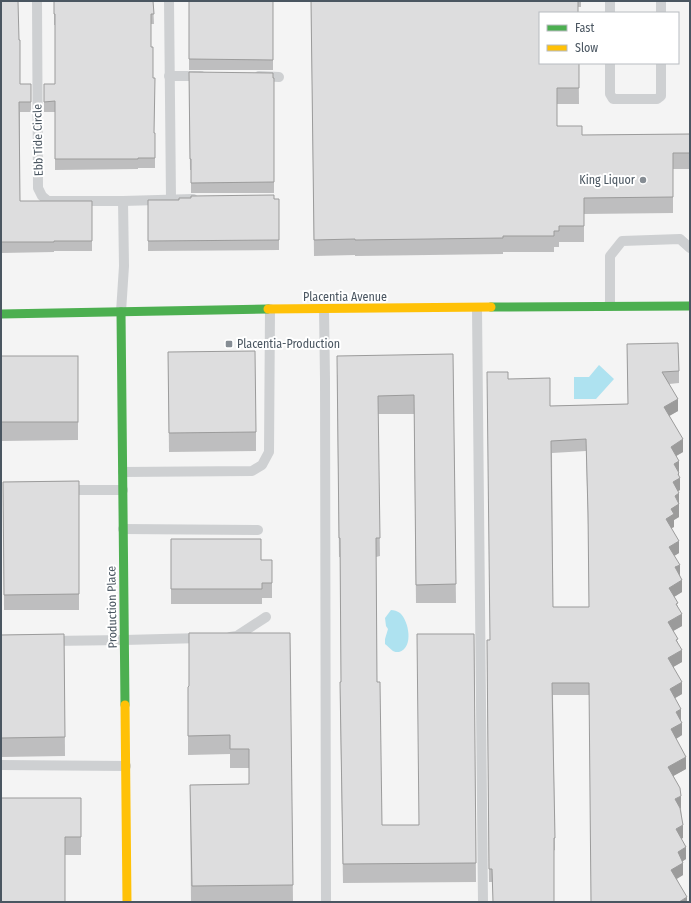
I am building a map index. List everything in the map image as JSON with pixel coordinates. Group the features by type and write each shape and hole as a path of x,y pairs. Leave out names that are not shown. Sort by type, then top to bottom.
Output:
{"main road":[{"name":"Placentia Avenue","path":"1,314 270,309 690,306"},
{"name":"Production Place","path":"121,312 127,902"}],"lane":[{"name":"Ebb Tide Circle","path":"37,1 38,188 42,196 48,200 123,201 202,199"},
{"path":"168,1 171,199"},
{"path":"610,1 610,12"},
{"path":"661,1 661,12"},
{"path":"610,64 610,94 613,99 657,99 661,96 661,64"},
{"path":"169,76 209,76"},
{"path":"248,76 279,76"},
{"path":"121,312 124,266 123,201"},
{"path":"610,306 610,256 622,241 680,239 690,248"},
{"path":"477,308 483,902"},
{"path":"123,472 252,471 262,465 269,452 270,309"},
{"path":"324,309 326,902"},
{"path":"54,490 123,490"},
{"path":"123,529 258,530"},
{"path":"40,641 237,636 266,617"},
{"path":"1,765 126,766"}],"water":[{"path":"599,365 614,379 596,399 574,399 574,377 589,377"},
{"path":"391,610 400,613 408,628 407,645 404,650 399,652 393,651 385,644 388,629 385,618"}],"building":[{"path":"1,1 18,1 20,84 31,84 31,102 19,102 20,201 92,201 92,241 1,242"},
{"path":"54,1 153,1 154,14 151,14 151,47 153,47 153,78 155,78 155,158 55,159 55,101 44,102 44,84 55,84"},
{"path":"189,1 273,1 273,60 189,59"},
{"path":"311,1 578,1 578,12 539,12 539,64 579,64 579,88 557,88 557,126 582,126 582,135 690,134 690,153 673,153 673,197 584,198 584,226 559,226 559,231 554,231 554,236 314,240"},
{"path":"189,72 273,73 274,182 191,183"},
{"path":"274,195 274,199 279,199 279,240 148,241 148,200 179,200 179,198 191,198 191,196"},
{"path":"678,343 679,371 662,372 678,399 664,407 683,439 671,447 679,461 674,464 680,478 673,482 679,493 675,496 679,504 671,509 674,514 666,519 679,541 669,547 680,565 675,567 682,580 669,588 678,603 676,604 682,614 668,622 678,639 676,640 682,650 668,658 682,682 670,689 681,709 676,712 682,723 671,729 686,757 668,767 680,788 681,796 675,799 680,808 683,825 676,829 686,847 678,852 683,863 671,870 687,897 679,902 591,902 589,683 552,683 555,838 554,902 493,902 492,869 489,869 487,640 490,640 487,372 508,372 508,379 550,378 550,406 628,404 627,344","holes":["586,439 589,607 553,607 551,441"]},
{"path":"255,351 256,432 169,433 168,352"},
{"path":"453,354 456,584 416,585 414,395 378,396 380,538 376,538 377,682 380,682 382,825 419,825 417,634 474,634 476,863 343,864 337,356"},
{"path":"1,356 78,356 78,422 1,422"},
{"path":"79,481 79,594 4,595 3,482"},
{"path":"171,539 261,539 261,560 272,560 272,583 262,583 262,589 171,589"},
{"path":"189,633 290,633 293,885 192,886 190,785 249,784 249,749 230,749 230,735 188,736"},
{"path":"64,634 65,737 1,738 1,635"},
{"path":"1,798 81,798 81,837 65,837 65,902 1,902"}],"traffic: fast":[{"path":"491,307 690,306"},
{"path":"1,314 268,309"},
{"path":"121,312 125,705"}],"traffic: slow":[{"path":"268,309 491,307"},
{"path":"125,705 127,902"}],"place":[{"name":"King Liquor","path":"643,180"},
{"name":"Placentia-Production","path":"229,344"}]}
